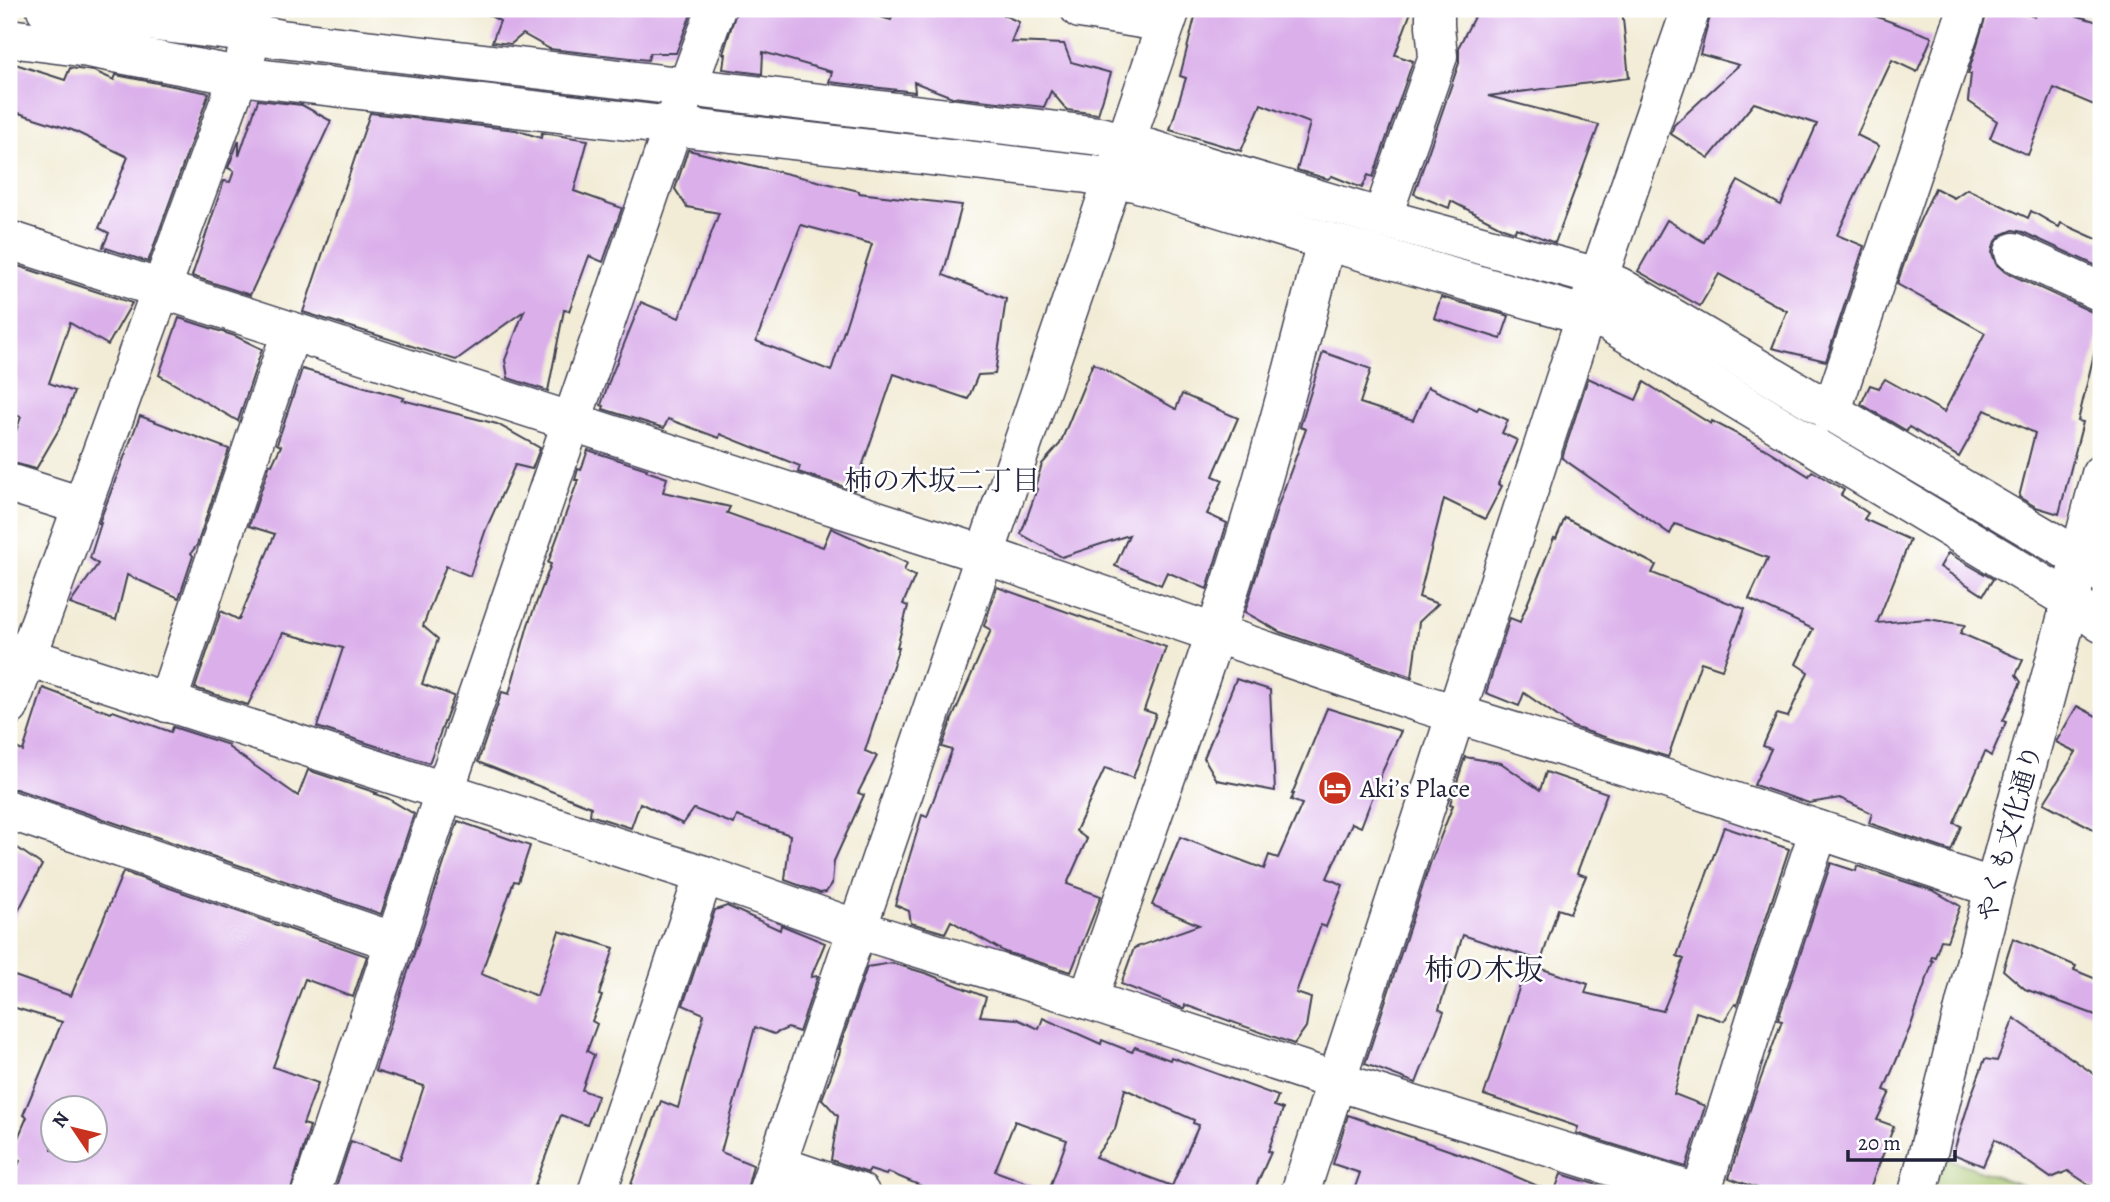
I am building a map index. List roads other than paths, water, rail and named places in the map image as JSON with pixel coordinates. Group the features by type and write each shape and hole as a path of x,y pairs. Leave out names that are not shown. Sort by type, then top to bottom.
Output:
{"street":[{"path":"48,9 259,21 281,39 1099,136 1126,142 1382,218 1598,278 1620,287 2090,566"},
{"path":"311,1193 444,793 716,9"},
{"path":"860,1193 772,1179 1169,16 1080,9"},
{"path":"1382,218 1438,56 1435,9"},
{"path":"1300,1193 1598,278 1629,196 1691,9"},
{"path":"1831,413 1967,9"},
{"path":"9,707 18,654 82,506 259,21"},
{"path":"9,38 88,48 239,76 674,125 1135,182 1326,241 1608,322 2071,601 2101,623"},
{"path":"9,240 985,555 1417,702 1654,775 1994,888"},
{"path":"1087,1000 1215,634 1295,365 1326,241"},
{"path":"2014,252 2101,292"},
{"path":"167,703 291,332"},
{"name":"やくも文化通り","path":"1918,1193 1994,888 2071,601 2090,566 2101,474"},
{"path":"9,483 82,506"},
{"path":"18,654 704,875 857,929 1699,1193 1819,830"},
{"path":"9,810 395,942"},
{"path":"597,1193 704,875"}],"place":[{"name":"Aki’s Place","path":"1335,788"}],"district":[{"name":"柿の木坂二丁目","path":"942,480"},
{"name":"柿の木坂","path":"1484,970"}]}
